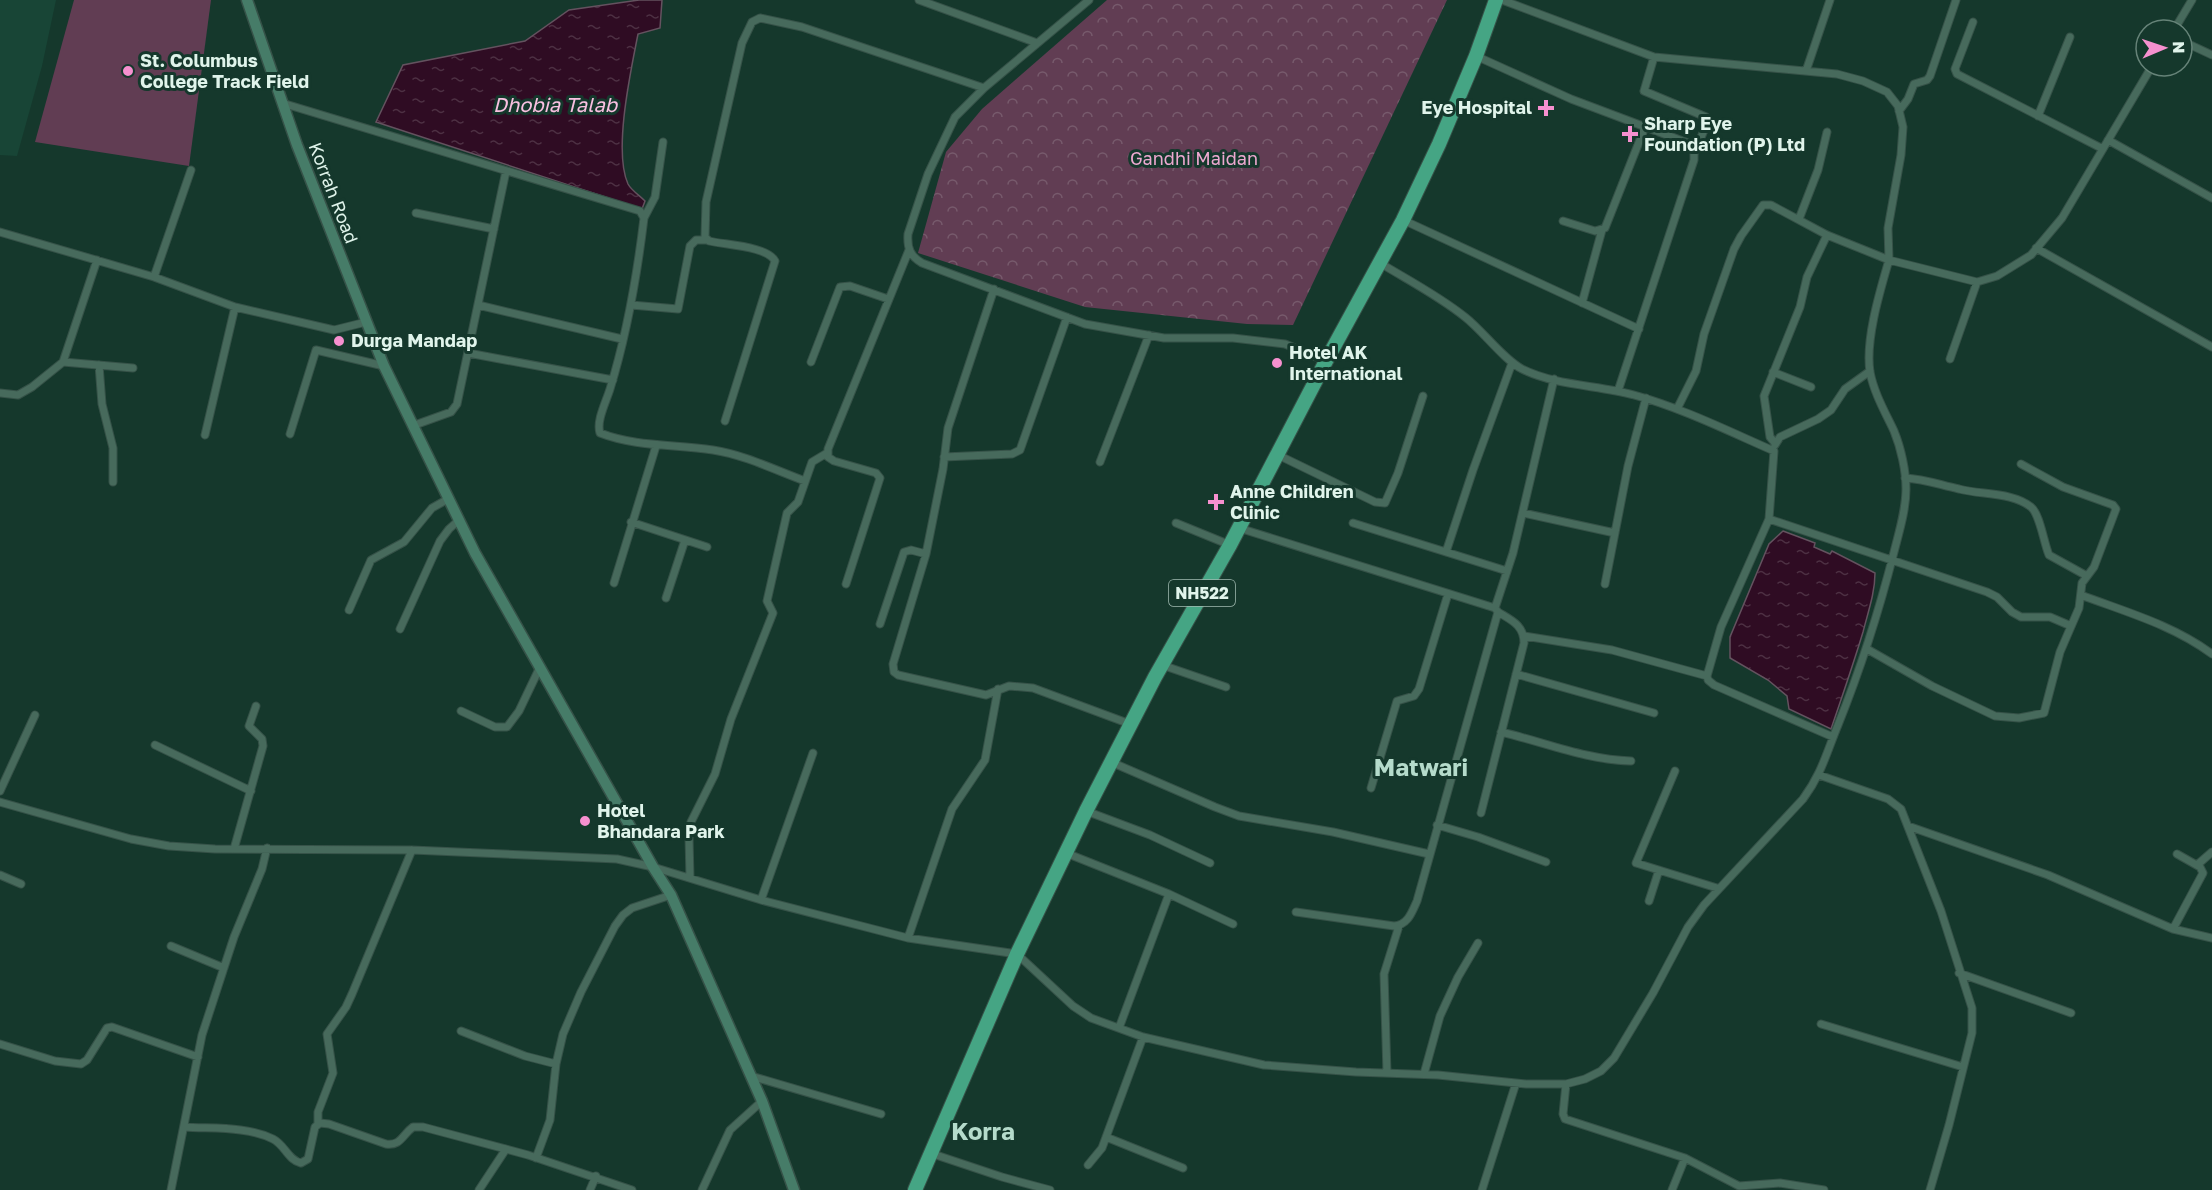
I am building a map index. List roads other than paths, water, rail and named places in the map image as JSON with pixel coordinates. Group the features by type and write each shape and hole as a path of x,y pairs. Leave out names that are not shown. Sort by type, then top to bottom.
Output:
{"highway":[{"name":"NH522","path":"915,1190 1017,954 1086,811 1130,724 1239,528 1403,220 1439,144 1476,56 1496,0"}],"main road":[{"name":"Korrah Road","path":"247,0 297,145 384,366 475,553 671,895 762,1101 794,1190"}],"street":[{"path":"919,0 1037,43"},
{"path":"1089,0 984,88 955,117 928,174 908,234 909,250 915,259 922,263 1085,324 1164,338 1233,338 1285,344 1326,361"},
{"path":"0,802 131,839 169,846 603,856 653,867 761,900 908,939 1017,954 1073,1006 1091,1018 1143,1037 1264,1065 1424,1074 1516,1083 1566,1084 1585,1079 1601,1071 1614,1058 1636,1023 1688,927 1717,888 1803,799 1819,775 1879,614 1904,511 1906,489 1895,434 1879,401 1870,371 1870,346 1877,300 1889,260 1888,228 1901,155 1903,127 1893,99 1875,86 1851,77 1654,57 1502,0"},
{"path":"1806,71 1830,0"},
{"path":"1899,111 1908,99 1914,84 1927,80 1930,76 1956,0"},
{"path":"2181,18 2192,0"},
{"path":"706,240 705,212 708,191 742,44 752,22 756,19 802,27 984,88"},
{"path":"1973,22 1955,69 1957,74 2103,149"},
{"path":"2038,116 2070,37"},
{"path":"2194,47 2212,55"},
{"path":"1476,56 1571,99 1688,143 1692,145 1695,152"},
{"path":"1618,391 1695,152 1707,123 1706,117 1644,91 1654,57"},
{"path":"1677,409 1696,371 1704,334 1729,262 1741,236 1765,204 1827,235 1889,260 1977,282 1988,280 2031,255 2062,218 2145,78"},
{"path":"282,103 638,210 644,218"},
{"path":"1582,303 1602,230 1607,223 1645,127"},
{"path":"1799,219 1818,170 1827,132"},
{"path":"2108,140 2212,198"},
{"path":"663,142 655,197 644,218 631,305 613,380 599,425 600,433 656,446 727,453 743,457 805,482"},
{"path":"154,277 191,171"},
{"path":"412,426 455,409 506,171"},
{"path":"416,213 494,229"},
{"path":"1403,220 1639,329"},
{"path":"1563,221 1590,231 1602,230"},
{"path":"0,232 154,277 235,308 334,330 366,322"},
{"path":"1775,443 1770,436 1764,396 1800,307 1807,277 1827,235"},
{"path":"631,305 678,309 690,246 696,240 753,249 772,256 775,260 725,421"},
{"path":"2036,248 2212,347"},
{"path":"690,878 691,822 715,774 731,718 773,613 767,601 785,517 798,502 813,460 827,453 909,250"},
{"path":"0,393 13,396 22,393 63,362 97,260"},
{"path":"1380,263 1464,316 1483,332 1512,363 1522,369 1554,379 1646,398 1677,409 1774,452"},
{"path":"1950,359 1977,282"},
{"path":"811,362 840,287 850,286 888,299"},
{"path":"994,289 948,429 926,554 893,664 894,672 898,675 989,695 998,689 1015,686 1033,688 1130,724"},
{"path":"478,305 622,339"},
{"path":"205,435 235,308"},
{"path":"944,457 1012,454 1020,450 1067,317"},
{"path":"1100,462 1149,335"},
{"path":"290,434 316,350 384,366"},
{"path":"468,353 613,380"},
{"path":"63,362 133,368"},
{"path":"1446,552 1512,363"},
{"path":"99,365 102,404 113,448 113,482"},
{"path":"1833,737 1714,685 1707,676 1721,627 1769,519 1775,443 1780,437 1818,419 1831,410 1845,389 1870,371"},
{"path":"1773,372 1811,387"},
{"path":"1296,912 1385,926 1399,926 1412,913 1523,513 1554,379"},
{"path":"1278,455 1375,502 1385,503 1398,473 1423,396"},
{"path":"1605,584 1631,455 1646,398"},
{"path":"614,583 656,446"},
{"path":"827,453 828,457 834,461 876,473 880,478 846,584"},
{"path":"1867,649 1978,710 1995,716 2019,718 2040,715 2046,711 2058,657 2079,608 2082,583 2094,567 2109,531 2116,506 2063,487 2021,464"},
{"path":"1905,478 1926,479 1959,489 2002,496 2030,506 2035,512 2051,557 2087,576"},
{"path":"349,610 371,560 404,542 432,508 448,499"},
{"path":"1523,513 1615,533"},
{"path":"1769,519 1987,592 1997,597 2012,612 2021,617 2050,617 2071,626"},
{"path":"400,629 440,541 459,520"},
{"path":"631,522 707,547"},
{"path":"1176,523 1230,544"},
{"path":"1353,523 1507,571"},
{"path":"1239,528 1496,610 1520,627 1524,636 1481,813"},
{"path":"666,598 685,540"},
{"path":"880,624 904,552 909,550 926,554"},
{"path":"1371,788 1397,701 1414,696 1419,689 1448,594"},
{"path":"2081,595 2163,625 2182,634 2212,654"},
{"path":"1524,636 1612,650 1707,676"},
{"path":"1162,665 1226,687"},
{"path":"461,711 495,727 507,728 519,711 540,667"},
{"path":"1516,674 1654,713"},
{"path":"908,939 948,818 985,760 998,689"},
{"path":"234,849 263,746 262,739 249,726 256,705"},
{"path":"0,791 35,715"},
{"path":"1501,732 1596,758 1631,761"},
{"path":"155,745 251,791"},
{"path":"761,900 813,753"},
{"path":"1111,762 1239,816 1334,832 1429,854"},
{"path":"1675,771 1636,863 1717,888"},
{"path":"1819,775 1888,799 1901,809 1941,911 1959,973 1969,997 1973,1024 1949,1125 1930,1190"},
{"path":"1086,811 1210,863"},
{"path":"1437,825 1546,862"},
{"path":"1908,826 2048,875 2173,929 2212,938"},
{"path":"171,1190 198,1057 234,937 262,869 267,849"},
{"path":"184,1127 265,1136 276,1141 292,1159 302,1163 308,1159 318,1124 318,1112 333,1073 327,1034 346,1007 412,850"},
{"path":"2197,865 2212,852"},
{"path":"1066,853 1169,894 1233,924"},
{"path":"2173,929 2203,875 2202,869 2177,854"},
{"path":"1649,901 1659,870"},
{"path":"0,875 21,884"},
{"path":"1119,1028 1169,894"},
{"path":"536,1158 550,1120 556,1064 563,1034 577,1001 619,919 632,908 671,895"},
{"path":"1387,1073 1384,974 1399,926"},
{"path":"1424,1074 1440,1016 1458,977 1478,943"},
{"path":"171,946 224,968"},
{"path":"1959,973 2071,1013"},
{"path":"1821,1024 1964,1067"},
{"path":"0,1044 55,1061 81,1064 87,1060 107,1028 112,1027 198,1057"},
{"path":"461,1031 525,1056 556,1064"},
{"path":"1088,1165 1097,1155 1106,1137 1143,1037"},
{"path":"750,1075 881,1114"},
{"path":"1482,1190 1516,1083"},
{"path":"1566,1084 1563,1114 1565,1119 1685,1158 1735,1185 1753,1188 1780,1184 1824,1190"},
{"path":"702,1190 730,1130 762,1101"},
{"path":"318,1124 329,1124 390,1145 399,1144 410,1129 418,1126 507,1149 596,1176 632,1190"},
{"path":"1106,1137 1183,1168"},
{"path":"479,1190 507,1149"},
{"path":"930,1153 1050,1190"},
{"path":"1672,1190 1685,1158"},
{"path":"590,1190 596,1176"}],"water":[{"name":"Dhobia Talab","path":"639,0 662,0 660,28 638,34 625,110 622,152 624,170 629,186 645,201 642,209 376,122 403,65 525,41 569,10"},
{"path":"1783,531 1815,543 1814,547 1830,554 1832,551 1875,573 1873,595 1863,632 1831,729 1789,709 1787,696 1768,680 1730,658 1730,637 1769,544"}],"place":[{"name":"St. Columbus College Track Field","path":"128,71"},
{"name":"Eye Hospital","path":"1546,108"},
{"name":"Sharp Eye Foundation (P) Ltd","path":"1630,134"},
{"name":"Durga Mandap","path":"339,341"},
{"name":"Hotel AK International","path":"1277,363"},
{"name":"Anne Children Clinic","path":"1216,502"},
{"name":"Hotel Bhandara Park","path":"585,821"}],"district":[{"name":"Matwari","path":"1421,768"},
{"name":"Korra","path":"983,1132"}],"park label":[{"name":"Gandhi Maidan","path":"1194,159"}]}
